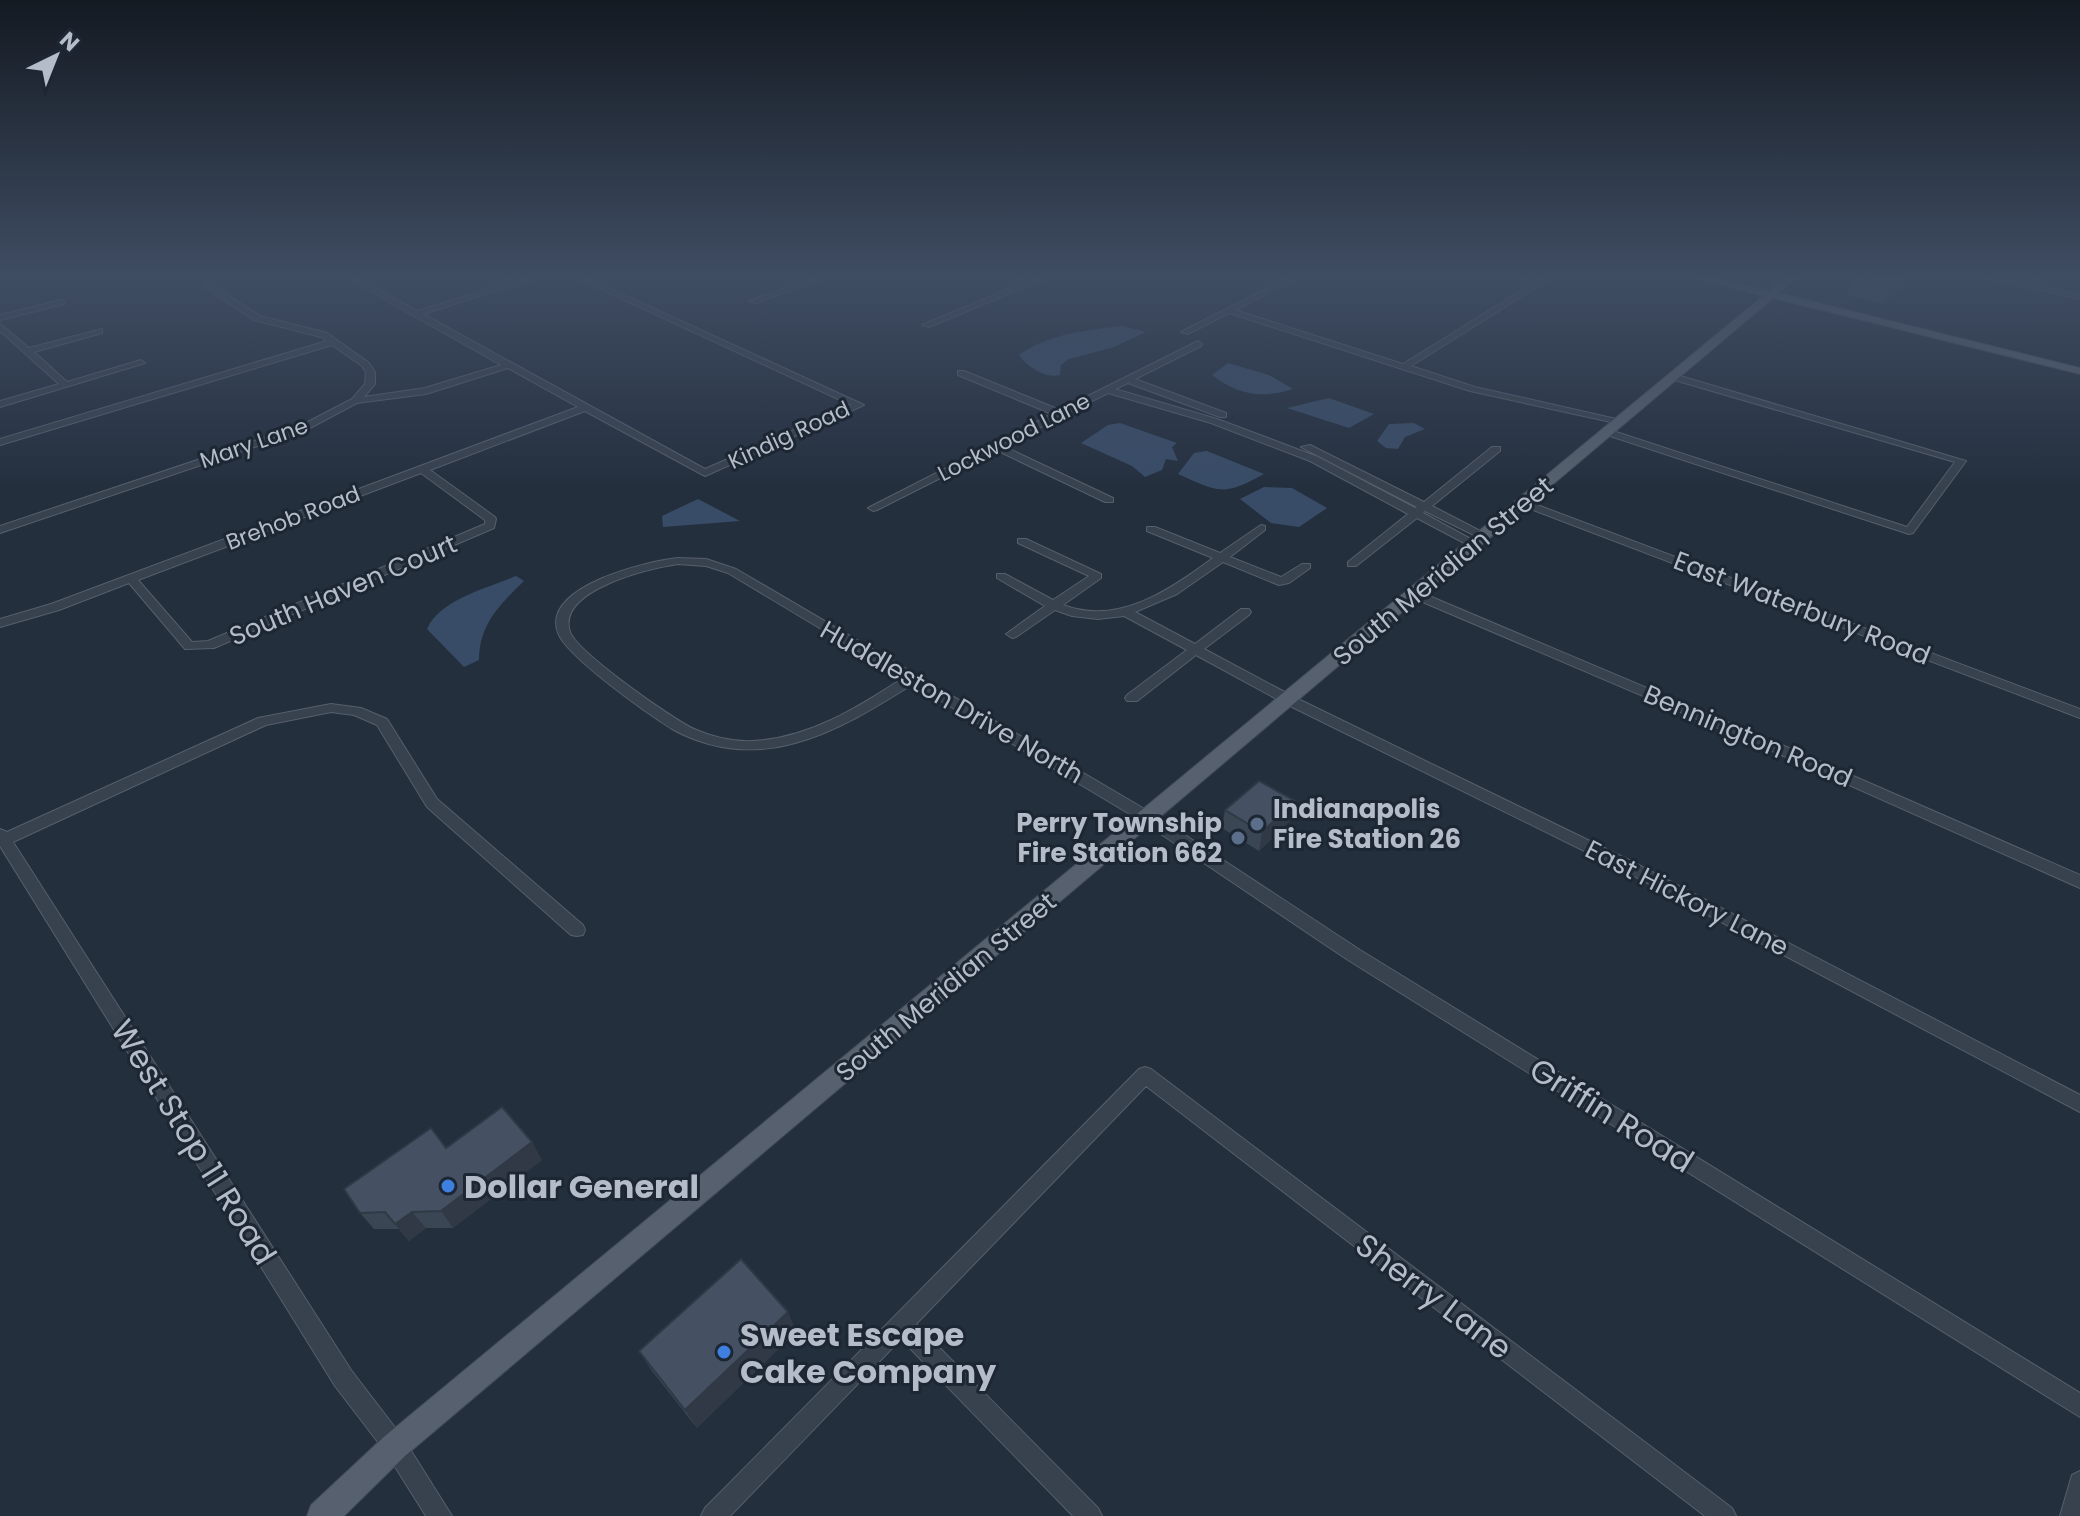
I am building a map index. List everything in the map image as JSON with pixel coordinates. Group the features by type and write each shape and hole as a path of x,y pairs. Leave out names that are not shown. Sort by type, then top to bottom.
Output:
{"main road":[{"name":"South Meridian Street","path":"322,1516 395,1446 1709,347"},
{"path":"1983,347 2080,371"}],"street":[{"path":"22,347 66,385"},
{"path":"27,351 42,347"},
{"path":"0,442 317,347"},
{"path":"340,347 365,364 371,372 370,384 355,401"},
{"path":"476,347 585,408"},
{"name":"Kindig Road","path":"585,408 705,473 859,405 732,347"},
{"name":"Lockwood Lane","path":"873,508 1193,347"},
{"path":"1341,347 1485,392 1620,421"},
{"path":"1404,367 1436,347"},
{"path":"0,404 141,363"},
{"name":"Mary Lane","path":"0,530 305,427 355,401 426,391 509,365"},
{"path":"961,373 1061,414"},
{"path":"1607,432 1909,531 1961,461 1674,377"},
{"path":"1129,380 1326,454 1420,509"},
{"path":"1108,390 1214,421 1314,459 1479,540"},
{"name":"Brehob Road","path":"0,623 48,610 585,408"},
{"path":"997,447 1109,500"},
{"path":"1352,564 1496,449"},
{"name":"South Haven Court","path":"131,579 189,646 210,645 490,526 491,519 422,469"},
{"name":"East Waterbury Road","path":"1524,503 2080,714"},
{"path":"1001,576 1055,604 1088,615 1127,613 1149,605 1261,528"},
{"path":"1151,529 1282,582 1306,566"},
{"path":"1012,634 1097,576 1022,541"},
{"name":"Huddleston Drive North","path":"910,680 837,726 796,741 740,745 691,733 573,648 564,630 570,608 594,585 631,568 667,561 698,561 721,566 1148,818"},
{"name":"Bennington Road","path":"1415,594 1798,757 2080,882"},
{"path":"1132,698 1245,612"},
{"name":"East Hickory Lane","path":"1127,613 1289,700 1626,865 2080,1104"},
{"path":"2,837 263,721 309,710 356,711 382,722 390,731 417,782 448,820 577,930"},
{"name":"Griffin Road","path":"1148,818 1354,955 2080,1406"},
{"name":"West Stop 11 Road","path":"2,837 343,1378 395,1446 440,1516"},
{"name":"Sherry Lane","path":"901,1324 1145,1075 1724,1516"},
{"path":"713,1516 901,1324 1090,1516"},
{"path":"2072,1516 2080,1483"}],"water":[{"path":"1115,347 1069,359 1061,365 1060,375 1055,376 1037,371 1019,355 1030,348"},
{"path":"1228,363 1269,375 1293,389 1260,394 1231,387 1212,375"},
{"path":"1329,398 1374,414 1349,428 1287,408"},
{"path":"1120,423 1177,443 1172,447 1178,461 1166,459 1162,470 1145,477 1132,466 1081,443 1108,425"},
{"path":"1414,423 1425,429 1405,437 1398,449 1386,448 1377,441 1389,424"},
{"path":"1206,451 1264,474 1239,486 1221,489 1178,474 1194,453"},
{"path":"1264,487 1292,488 1327,508 1299,527 1271,523 1240,499"},
{"path":"698,499 740,521 663,527 662,516"},
{"path":"516,576 524,581 492,616 483,636 479,660 464,667 427,629 433,619 453,602"}],"building":[{"path":"1259,781 1295,801 1262,832 1225,810"},
{"path":"502,1107 532,1142 441,1211 412,1212 395,1224 385,1212 360,1213 344,1189 431,1128 446,1148"},
{"name":"Sweet Escape Cake Company","path":"741,1259 788,1312 685,1410 639,1351"}],"place":[{"name":"Indianapolis Fire Station 26","path":"1257,824"},
{"name":"Perry Township Fire Station 662","path":"1238,838"},
{"name":"Dollar General","path":"448,1186"},
{"name":"Sweet Escape Cake Company","path":"724,1352"}]}
